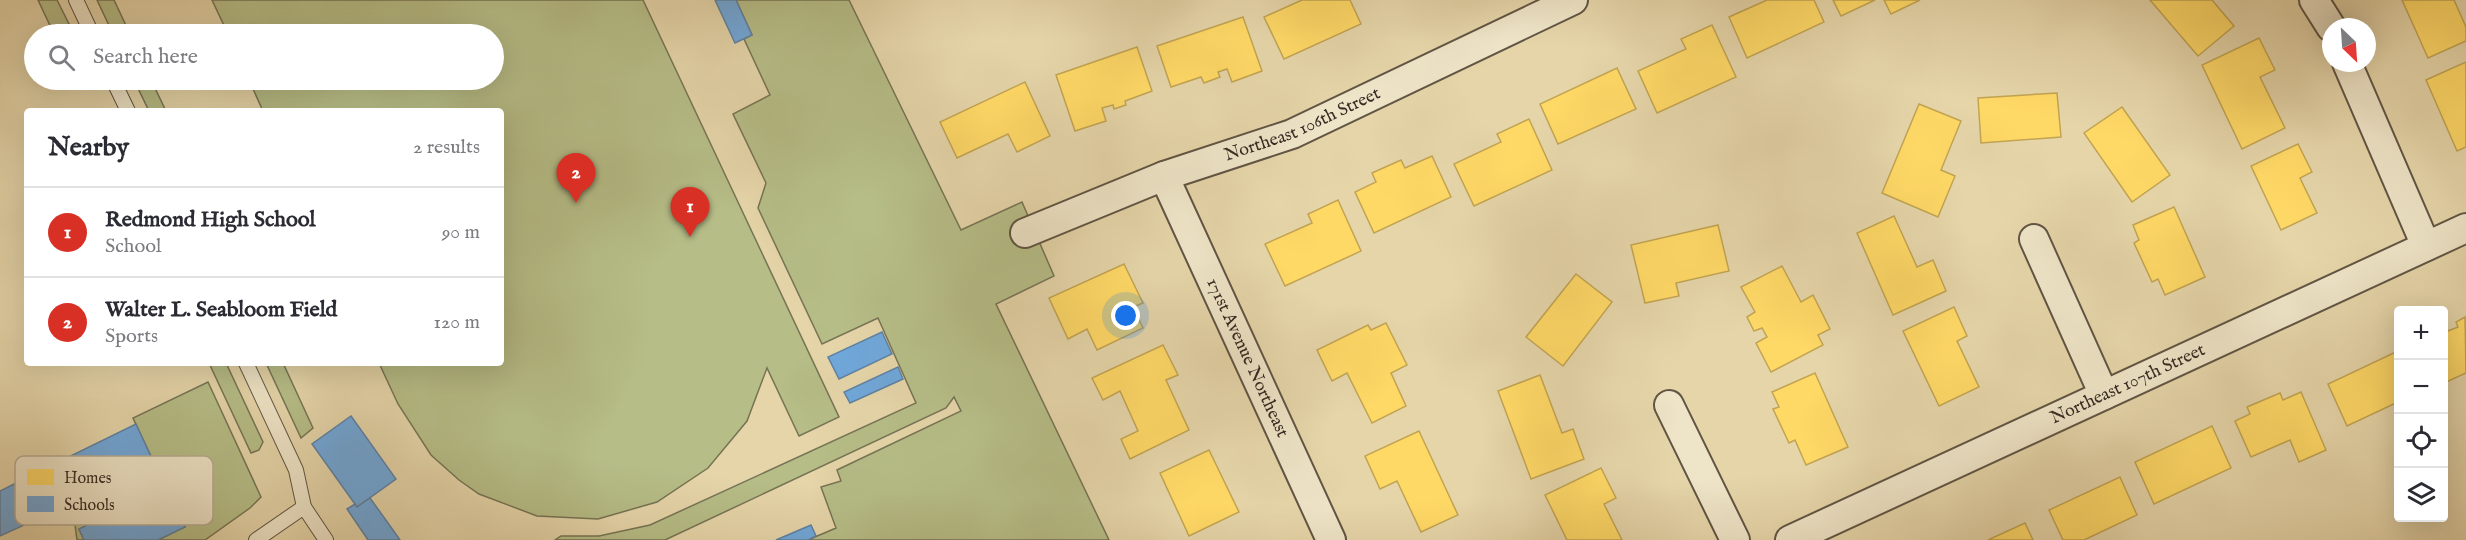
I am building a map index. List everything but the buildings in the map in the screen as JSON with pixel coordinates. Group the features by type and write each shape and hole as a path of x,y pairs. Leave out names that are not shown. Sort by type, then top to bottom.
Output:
{"street":[{"name":"Northeast 106th Street","path":"1025,233 1164,176 1292,134 1573,0"},
{"path":"2314,0 2325,18"},
{"path":"2351,72 2426,246"},
{"name":"171st Avenue Northeast","path":"1164,176 1331,540"},
{"name":"Northeast 107th Street","path":"1790,540 2466,228"},
{"path":"2034,239 2104,395"},
{"path":"1670,405 1735,540"}],"lane":[{"path":"76,0 87,24"},
{"path":"118,90 127,108"},
{"path":"247,366 296,470 304,507 326,540"},
{"path":"256,540 304,507"}],"green space":[{"path":"38,0 57,0 69,24 49,24"},
{"path":"97,0 114,0 125,24 108,24"},
{"path":"212,0 643,0 839,417 799,436 767,368 747,421 708,468 657,502 598,519 537,516 479,494 431,455 398,404 380,366 504,366 504,108 262,108 254,90 504,90 504,24 223,24"},
{"path":"736,0 849,0 961,230 1022,202 1054,276 996,304 1109,540 808,540 836,528 821,487 841,481 837,470 961,411 954,397 946,408 665,540 555,540 561,536 599,536 650,525 916,403 878,318 822,344 758,208 766,183 733,114 770,95 744,39 752,35"},
{"path":"139,90 156,90 165,108 148,108"},
{"path":"210,366 227,366 263,442 259,450 251,453"},
{"path":"267,366 284,366 313,428 301,438"},
{"path":"208,382 261,497 250,508 205,540 158,540 185,527 184,525 213,525 213,456 151,456 133,418"},
{"path":"75,525 87,525 79,529 84,540 77,540"}],"place":[{"name":"Walter L. Seabloom Field","path":"576,203"},
{"name":"Redmond High School","path":"690,237"}]}
